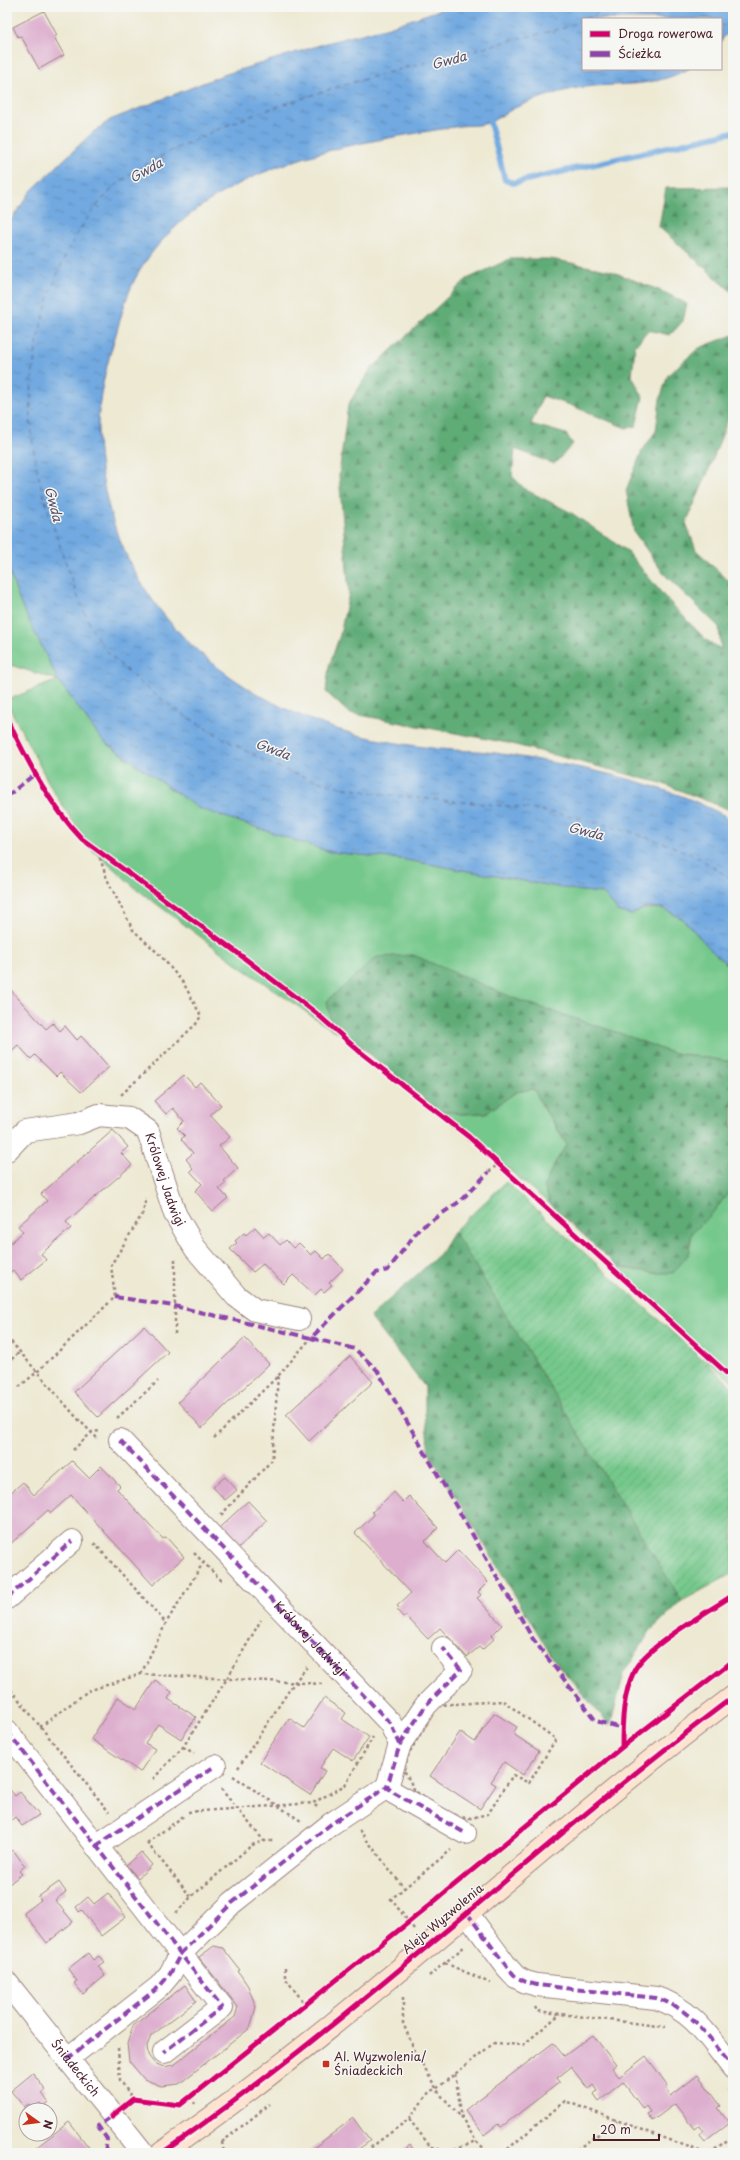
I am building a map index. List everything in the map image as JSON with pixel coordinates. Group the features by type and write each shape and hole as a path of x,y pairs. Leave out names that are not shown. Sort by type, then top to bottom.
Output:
{"street":[{"name":"Królowej Jadwigi","path":"7,1150 25,1131 79,1124 99,1115 129,1118 148,1131 175,1214 195,1248 236,1296 255,1310 299,1319"},
{"name":"Królowej Jadwigi","path":"110,1433 390,1723 400,1744"},
{"path":"7,1598 72,1541"},
{"path":"67,2059 160,1987 170,1974 181,1953 232,1903 331,1824 387,1787 400,1744 426,1705 461,1670 443,1648"},
{"name":"Aleja Wyzwolenia","path":"162,2153 272,2072 621,1785 733,1697"},
{"path":"7,1731 222,2006 164,2052"},
{"path":"96,1846 123,1826 215,1766"},
{"path":"387,1787 394,1793 460,1830"},
{"path":"466,1913 516,1977 537,1985 656,1998 678,2006 693,2018 728,2075"},
{"name":"Śniadeckich","path":"7,1983 143,2153"}],"path":[{"path":"98,852 107,880 133,930 160,955 184,984 201,1016 196,1024 99,1115"},
{"path":"489,1172 499,1163"},
{"path":"19,1387 37,1372 115,1297 112,1265 143,1212 148,1190"},
{"path":"175,1252 175,1334"},
{"path":"7,1337 92,1432 110,1433 158,1382"},
{"path":"214,1438 278,1376 311,1338"},
{"path":"7,1363 20,1352"},
{"path":"205,1531 272,1460 278,1376"},
{"path":"73,1450 92,1432 102,1431 110,1433"},
{"path":"93,1542 166,1623"},
{"path":"193,1551 224,1584"},
{"path":"141,1674 166,1623 203,1563"},
{"path":"256,1614 266,1624"},
{"path":"148,1785 183,1747 228,1677 261,1619"},
{"path":"302,1661 313,1671"},
{"path":"40,1727 88,1691 141,1674 228,1677 323,1684"},
{"path":"7,1685 110,1813 118,1818 129,1833 147,1843 191,1897"},
{"path":"503,1701 556,1739 529,1783 513,1775 488,1814 471,1818 452,1817 415,1791 404,1770 409,1753 438,1705 503,1701"},
{"path":"188,1812 313,1803 345,1785 374,1736"},
{"path":"183,1747 280,1806 303,1822 298,1827"},
{"path":"221,1788 264,1841"},
{"path":"313,1803 320,1811"},
{"path":"356,1826 404,1888"},
{"path":"391,1899 451,1849 460,1830"},
{"path":"165,1933 171,1918 191,1897 252,1845 264,1841 275,1841"},
{"path":"445,1963 497,1986"},
{"path":"285,1968 285,1978 306,2005"},
{"path":"403,1997 403,2023 428,2076 436,2089 462,2118 476,2141 489,2153"},
{"path":"530,2001 538,2011 669,2028"},
{"path":"369,2153 370,2148 409,2119 430,2091 436,2089 494,2043 523,2045 560,2014"},
{"path":"116,2021 120,2080 133,2099"},
{"path":"455,2073 462,2118"},
{"path":"728,2075 733,2095"},
{"path":"503,2153 565,2101 705,2153"},
{"path":"409,2119 430,2146 446,2152 476,2141"},
{"path":"572,2153 617,2121"},
{"path":"218,2136 222,2142 224,2153"},
{"path":"710,2153 733,2136"},
{"path":"577,2153 578,2149"}],"green space":[{"path":"733,187 733,293 659,227 666,188"},
{"path":"510,259 551,259 611,271 666,293 687,304 683,321 670,335 648,330 635,346 632,376 643,397 636,426 626,428 570,405 543,396 531,424 566,434 573,444 554,464 515,449 512,476 526,490 570,512 627,551 664,596 706,640 721,649 719,627 664,574 634,532 626,490 642,451 656,431 660,399 668,375 699,348 733,335 733,406 708,472 686,523 696,550 733,585 733,811 661,783 508,743 349,713 326,692 329,666 340,635 349,593 339,475 348,405 370,370 467,279"},
{"path":"7,565 20,602 58,680 7,664"},
{"path":"58,680 102,740 198,808 330,852 401,859 575,890 601,893 608,898 617,911 631,915 644,909 662,908 683,919 714,953 733,969 733,1062 669,1052 622,1034 521,1001 330,1018 355,1042 322,1023 241,967 138,890 90,848 52,789 7,703 7,700"},
{"path":"413,955 521,1001 622,1034 669,1052 733,1062 733,1187 710,1216 692,1233 688,1255 673,1273 653,1273 617,1266 551,1205 544,1186 555,1163 567,1144 543,1107 534,1089 516,1092 486,1113 461,1114 438,1110 355,1042 330,1018 327,1001 377,957"},
{"path":"534,1089 543,1107 567,1145 555,1163 544,1186 551,1205 438,1110 461,1114 486,1113 516,1092"},
{"path":"506,1182 733,1387 733,1573 682,1601 454,1231"},
{"path":"733,1187 733,1382 707,1361 617,1266 637,1271 688,1255 692,1233 710,1216"},
{"path":"454,1231 682,1601 650,1631 624,1674 610,1726 554,1660 429,1453 425,1413 425,1387 370,1317 440,1254"}],"water":[{"name":"Gwda","path":"448,7 733,7 733,31 724,36 722,40 722,18 582,18 582,70 686,70 667,78 638,84 594,86 572,89 519,106 493,121 484,124 460,126 384,139 339,148 305,158 270,170 237,185 206,203 178,225 153,251 134,281 124,307 101,393 98,430 101,469 105,491 116,530 132,567 153,600 177,630 206,658 237,681 272,702 309,719 357,735 407,745 496,753 561,764 626,778 684,797 733,820 733,969 714,953 683,919 662,908 647,907 631,915 617,911 608,898 601,893 575,890 401,859 330,852 198,808 102,740 58,680 20,602 7,565 7,226 31,191 92,133 110,120 223,75 330,42 389,27"}],"building":[{"path":"44,11 57,35 54,37 64,55 39,69 21,36 18,37 13,27"},
{"path":"7,986 46,1029 53,1023 60,1031 65,1026 77,1040 81,1036 109,1067 81,1092 60,1072 56,1076 35,1055 31,1059 18,1045 7,1055"},
{"path":"184,1075 195,1087 200,1082 221,1105 210,1115 230,1137 219,1146 238,1168 224,1181 226,1183 219,1189 228,1198 213,1211 195,1191 202,1184 190,1171 193,1168 186,1159 193,1153 181,1139 185,1136 177,1128 184,1121 173,1108 166,1114 154,1101"},
{"path":"113,1130 128,1147 121,1153 132,1165 66,1222 71,1228 41,1254 46,1260 21,1280 13,1270 7,1275 7,1246 23,1232 18,1226 47,1201 41,1194"},
{"path":"255,1227 264,1237 269,1233 280,1245 286,1240 293,1248 299,1243 311,1255 316,1251 324,1259 329,1254 343,1269 329,1283 332,1285 324,1292 321,1289 315,1295 293,1275 284,1284 263,1264 253,1272 230,1249 237,1243 235,1241 244,1233 246,1235"},
{"path":"144,1326 168,1352 98,1417 74,1392"},
{"path":"245,1338 269,1364 202,1428 178,1402"},
{"path":"350,1356 373,1382 309,1441 286,1415"},
{"path":"72,1461 89,1478 101,1466 120,1486 117,1489 127,1500 163,1539 166,1537 184,1557 153,1585 71,1495 51,1513 48,1510 7,1547 7,1496 23,1482 34,1495"},
{"path":"225,1477 237,1490 225,1500 213,1487"},
{"path":"394,1492 403,1502 409,1496 438,1528 425,1541 445,1563 458,1550 488,1582 478,1592 481,1595 477,1598 502,1625 491,1636 494,1639 482,1650 479,1647 467,1657 440,1628 428,1639 405,1615 403,1617 397,1610 399,1608 397,1606 411,1593 355,1533 374,1515 372,1512"},
{"path":"248,1501 267,1521 238,1548 219,1528"},
{"path":"155,1680 172,1692 168,1699 196,1717 181,1739 158,1724 145,1743 155,1749 140,1772 91,1739 118,1697 136,1709"},
{"path":"324,1698 346,1713 342,1719 369,1737 353,1761 333,1748 320,1768 325,1771 310,1795 260,1762 289,1718 304,1728"},
{"path":"494,1713 517,1727 513,1734 539,1751 523,1775 504,1762 491,1782 496,1785 480,1809 430,1776 460,1732 475,1742"},
{"path":"7,1786 15,1796 20,1792 39,1815 22,1826 15,1817 7,1824"},
{"path":"13,1850 25,1866 19,1871 22,1874 9,1884 7,1881 7,1854"},
{"path":"141,1852 152,1865 138,1878 126,1865"},
{"path":"59,1882 66,1892 55,1900 73,1922 47,1943 24,1913 41,1900 38,1897"},
{"path":"108,1893 126,1917 101,1936 82,1910 79,1912 76,1907 88,1897 94,1904"},
{"path":"214,1946 223,1948 240,1970 238,1971 248,1986 256,2007 250,2028 179,2084 161,2086 144,2079 129,2061 127,2043 133,2026 185,1985 196,2001 151,2036 147,2046 148,2055 154,2063 164,2067 173,2065 235,2017 238,2007 199,1957"},
{"path":"88,1953 93,1960 99,1956 104,1962 98,1966 105,1976 83,1994 74,1983 77,1981 68,1969"},
{"path":"593,2035 616,2065 612,2068 619,2077 646,2056 668,2086 666,2088 671,2096 698,2075 721,2106 718,2108 729,2123 705,2141 699,2134 703,2131 699,2125 694,2129 675,2104 652,2121 647,2114 650,2112 646,2106 643,2109 623,2082 599,2101 594,2094 597,2091 593,2085 588,2089 571,2067 557,2078 560,2082 501,2127 498,2124 484,2135 465,2110 553,2043 564,2056"},
{"path":"33,2073 46,2090 42,2093 48,2102 20,2102 11,2091"},
{"path":"353,2118 370,2141 353,2153 307,2153"},
{"path":"69,2122 91,2150 87,2153 29,2153 43,2142 58,2142 58,2131"},
{"path":"410,2145 416,2153 401,2153 403,2151"}],"waterway":[{"path":"488,115 505,180 513,183 733,132"}],"ferry route":[{"path":"587,18 613,7"},
{"path":"582,20 564,28 366,79 266,110 214,131 169,152 141,167 124,179 100,202 79,230 62,262 49,297 39,333 33,369 31,404 34,453 45,499 64,558 82,605 99,640 105,649 139,682 158,697 199,724 261,759 289,772 319,782 380,794 506,806 576,818 624,830 691,854 733,881"}],"marked path":[{"path":"7,796 35,774"},
{"path":"115,1297 174,1306 311,1338 376,1273 388,1270 419,1229 459,1202 489,1172"},
{"path":"311,1338 355,1349 377,1370 533,1639 596,1721 622,1728"},
{"path":"120,1440 390,1723 400,1744 387,1787 394,1793 465,1833"},
{"path":"7,1598 72,1541"},
{"path":"400,1744 426,1705 461,1670 443,1648"},
{"path":"7,1731 222,2007 164,2052"},
{"path":"96,1846 215,1766"},
{"path":"67,2059 159,1987 170,1974 181,1953 232,1903 331,1824 387,1787"},
{"path":"467,1913 516,1977 537,1985 656,1998 669,2003 681,2010 700,2026 733,2068"},
{"path":"105,2153 107,2139 98,2126 115,2114"}],"cycle path":[{"path":"7,719 31,767 49,797 82,839 235,951 316,1013 359,1051 469,1137 733,1379"},
{"path":"622,1747 623,1718 627,1689 634,1671 641,1661 664,1640 733,1595"},
{"path":"112,2116 133,2099 180,2105 409,1922 622,1747 733,1661"},
{"path":"162,2153 309,2044 590,1810 733,1697"}],"place":[{"name":"Al. Wyzwolenia/ Śniadeckich","path":"326,2064"}]}
